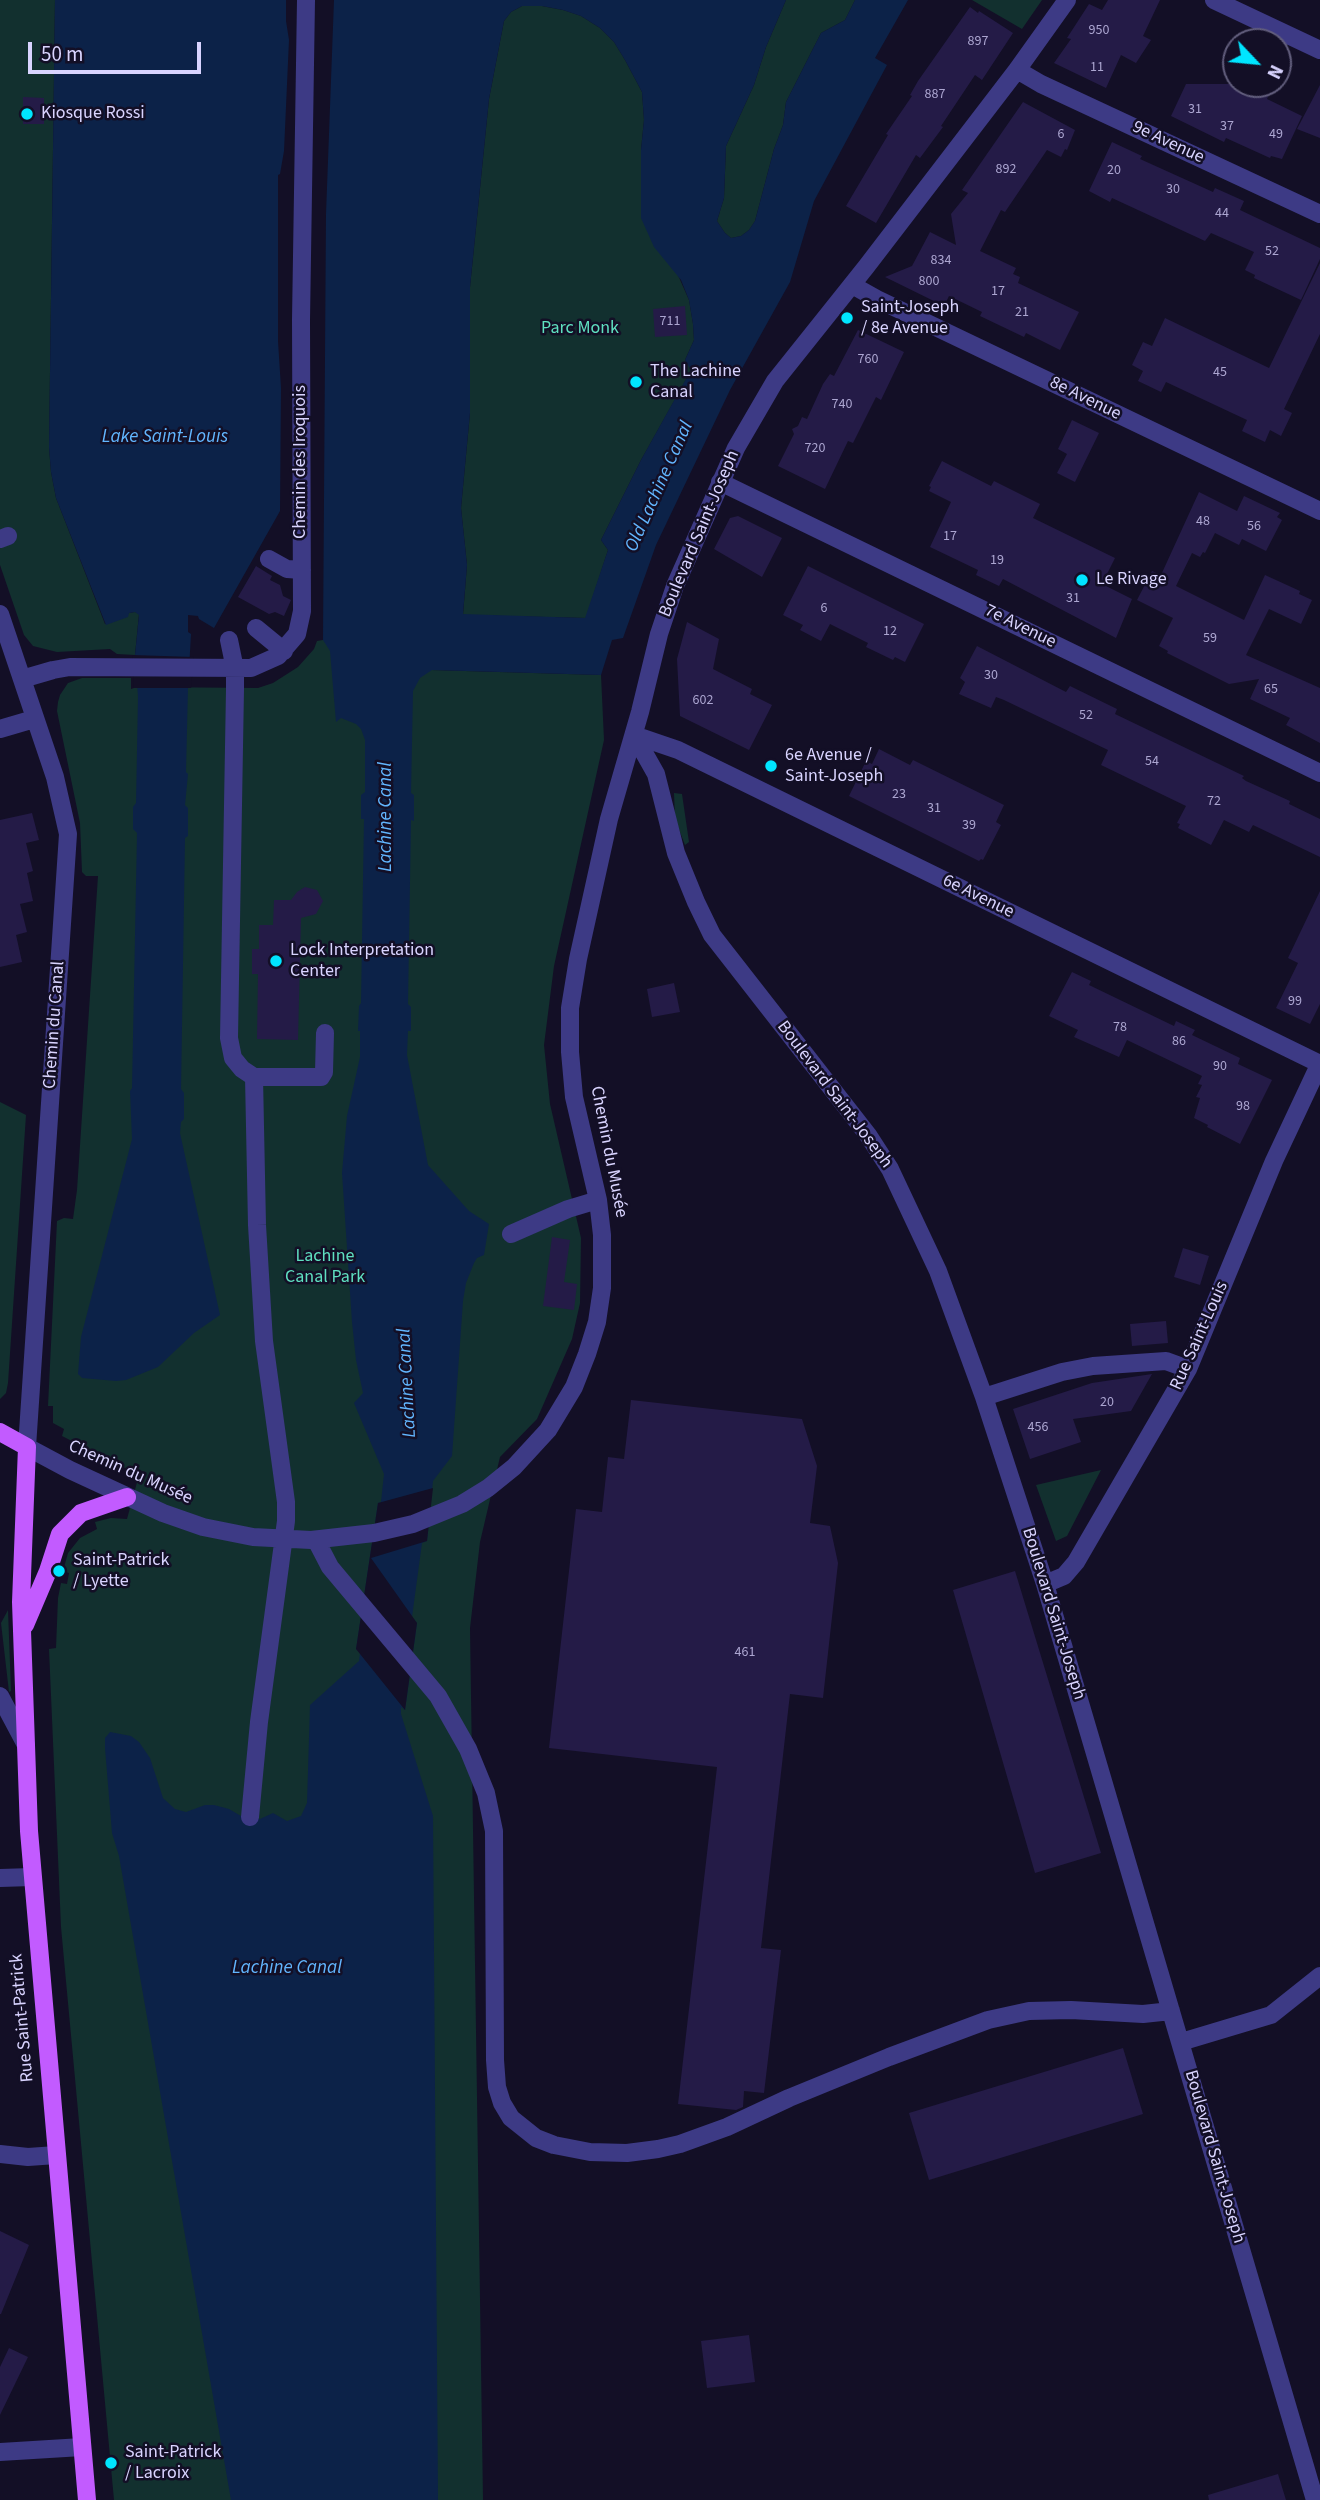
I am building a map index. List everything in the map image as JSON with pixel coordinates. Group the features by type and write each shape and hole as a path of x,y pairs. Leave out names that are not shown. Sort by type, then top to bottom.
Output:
{"main road":[{"name":"Chemin du Musée","path":"0,1432 27,1447"},
{"name":"Rue Saint-Patrick","path":"27,1447 21,1553 32,1877 87,2500"},
{"path":"22,1631 48,1571 60,1534 80,1513 127,1497"}],"street":[{"name":"Chemin des Iroquois","path":"284,651 300,624 306,0"},
{"name":"Boulevard Saint-Joseph","path":"1067,0 1017,70 775,382 748,424 720,482 667,608 634,736 656,774 671,838 706,923 719,945 868,1135 890,1169 938,1271 984,1397 1045,1584 1315,2500"},
{"path":"1214,0 1320,50"},
{"name":"9e Avenue","path":"1017,70 1041,84 1320,214"},
{"name":"8e Avenue","path":"852,285 1320,512"},
{"name":"7e Avenue","path":"720,482 1320,773"},
{"path":"269,559 287,569 302,562"},
{"name":"Chemin du Canal","path":"0,614 64,811 68,848 27,1447"},
{"path":"22,679 61,668 235,669 261,665 284,651 256,628"},
{"path":"229,640 235,669 229,1038 233,1058 242,1069 254,1077 321,1077 324,1072 325,1033"},
{"path":"0,729 34,719"},
{"name":"6e Avenue","path":"634,736 678,750 1320,1063"},
{"name":"Chemin du Musée","path":"27,1447 127,1497 203,1527 253,1537 316,1539 374,1533 430,1518 473,1497 514,1467 548,1430 566,1402 587,1354 600,1304 603,1251 597,1200 574,1097 570,1008 603,842 616,790 634,736"},
{"name":"Rue Saint-Louis","path":"1045,1584 1064,1576 1076,1562 1188,1369 1274,1161 1320,1063"},
{"path":"250,1817 259,1721 285,1539 286,1502 264,1341 257,1225 254,1077"},
{"path":"511,1234 568,1209 597,1200"},
{"path":"984,1397 1062,1372 1093,1366 1166,1361 1188,1369"},
{"path":"316,1539 325,1560 411,1665 429,1683 468,1749 486,1793 494,1831 497,2087 511,2118 536,2138 554,2145 590,2152 627,2153 658,2149 727,2127 851,2072 961,2028 988,2020 1029,2011 1071,2010 1143,2014 1171,2011"},
{"path":"0,1696 26,1745"},
{"path":"0,1878 32,1877"},
{"path":"1181,2042 1271,2015 1320,1976"},
{"path":"0,2154 28,2157 56,2155"},
{"path":"0,2452 82,2447"}],"green space":[{"path":"0,0 55,0 49,447 51,472 56,498 105,624 129,613 139,614 135,655 117,654 110,649 57,652 33,646 24,635 0,565"},
{"path":"786,0 855,0 845,20 821,33 786,102 783,125 755,221 741,236 731,238 717,221 724,198 726,146 754,85 766,47"},
{"path":"972,0 1042,0 1022,29"},
{"name":"Parc Monk","path":"522,6 542,6 581,16 600,28 614,42 625,60 642,92 644,120 641,150 669,263 677,273 689,300 693,324 694,340 685,360 692,369 641,460 601,540 608,550 586,618 463,615 467,565 461,508 470,413 470,287 489,99 504,21 511,12"},
{"name":"Lachine Canal Park","path":"317,641 388,641 432,670 601,675 604,740 554,966 544,1045 550,1104 581,1238 580,1303 572,1339 537,1419 500,1457 480,1542 470,1628 483,2500 114,2500 61,1927 49,1649 56,1648 58,1598 61,1583 67,1584 69,1573 63,1571 68,1553 80,1538 97,1529 95,1522 111,1518 127,1519 139,1475 62,1436 64,1429 53,1423 53,1406 48,1406 57,1221 64,1218 73,1219 77,1190 98,876 86,876 82,872 80,823 57,711 58,702 68,683 82,678 131,678 131,689 258,688 273,683 298,667 314,649"},
{"path":"674,793 682,794 689,842 685,845 675,819"},
{"path":"0,1102 26,1115 8,1383 6,1393 0,1399"},
{"path":"1101,1470 1067,1536 1056,1541 1036,1485"},
{"path":"8,1610 11,1691 9,1692 1,1623"}],"water":[{"name":"Lake Saint-Louis","path":"55,0 286,0 289,40 284,151 278,175 280,511 214,628 198,616 188,615 188,632 191,634 185,805 188,808 188,836 185,838 181,1089 184,1093 184,1119 180,1133 220,1315 194,1333 158,1367 126,1380 116,1381 82,1378 78,1374 81,1337 132,1139 130,1091 137,833 133,829 133,807 136,803 138,697 135,655 139,615 135,612 129,613 128,617 106,625 56,498 51,472 49,447"},
{"name":"Lachine Canal","path":"334,0 786,0 766,47 754,85 726,146 724,198 717,221 731,238 741,236 755,221 783,125 786,102 821,33 845,20 855,0 908,0 875,58 887,65 814,201 790,282 730,390 656,545 623,638 612,640 601,675 432,670 420,678 413,691 411,793 414,795 414,821 411,820 408,1004 411,1007 411,1031 408,1031 407,1055 428,1165 469,1211 489,1224 484,1255 477,1258 466,1283 452,1456 433,1481 427,1541 422,1543 412,1617 417,1623 405,1710 401,1707 433,1816 438,2500 231,2500 119,1856 112,1833 105,1748 105,1738 110,1732 131,1736 139,1742 150,1758 163,1798 175,1809 186,1812 205,1805 214,1805 241,1816 260,1819 273,1813 287,1821 301,1816 307,1803 310,1705 359,1661 360,1653 356,1649 384,1474 354,1403 363,1393 352,1322 342,1173 347,1116 360,1057 358,1031 361,1003 364,819 361,819 361,795 365,792 365,740 356,724 341,718 336,722 330,651 323,640 326,214","holes":["522,6 542,6 581,16 600,28 614,42 642,92 644,120 641,218 654,247 681,280 689,300 693,324 694,340 685,360 691,370 601,540 608,550 585,618 463,614 467,565 461,508 470,413 470,287 489,99 504,21 511,12"]}],"pier":[{"path":"132,655 194,657 191,688 134,688"},
{"path":"433,1488 427,1541 371,1558 417,1623 405,1710 356,1649 378,1503"}],"building":[{"path":"1108,0 1160,0 1143,36 1151,40 1136,63 1121,55 1106,88 1054,63 1071,39 1067,38 1089,4 1102,10"},
{"path":"970,7 1013,33 982,80 975,75 920,158 916,155 876,223 846,206 888,135 886,134 912,96 910,95 918,81"},
{"path":"1186,84 1222,84 1222,98 1267,98 1302,116 1282,159 1270,158 1226,138 1224,142 1171,116"},
{"path":"1320,85 1320,138 1297,129"},
{"path":"23,97 44,98 44,124 23,124"},
{"path":"1023,102 1075,130 1067,150 1065,149 1061,157 1047,150 1005,212 1001,210 980,251 1016,268 1013,274 1020,277 1018,283 1079,312 1060,350 1026,333 1024,337 980,316 982,312 949,296 944,306 885,277 912,266 930,232 956,245 951,214 968,193 962,190"},
{"path":"1112,142 1142,156 1140,159 1213,192 1215,188 1244,201 1240,210 1320,248 1320,259 1301,300 1254,278 1255,275 1245,270 1254,252 1211,233 1205,241 1112,198 1110,202 1089,191"},
{"path":"1320,263 1320,334 1284,409 1292,413 1281,436 1270,430 1265,442 1242,431 1247,420 1166,382 1161,392 1138,381 1143,371 1132,365 1143,342 1152,346 1165,318 1269,368"},
{"path":"685,306 687,335 655,337 653,309"},
{"path":"858,330 904,352 881,400 876,397 853,443 848,441 825,489 778,466 794,434 792,429 798,426 802,417 807,419 823,384 830,374 834,376"},
{"path":"1072,420 1099,433 1075,482 1057,473 1067,454 1058,449"},
{"path":"942,461 991,486 994,481 1040,504 1033,518 1115,558 1102,584 1132,599 1116,638 1003,579 999,586 976,575 978,570 930,547 951,502 929,491"},
{"path":"1199,492 1237,511 1244,496 1280,513 1277,517 1282,520 1266,551 1242,539 1239,545 1215,533 1205,553 1200,557 1192,553 1176,586 1244,620 1265,575 1300,591 1299,594 1312,600 1301,624 1269,609 1246,655 1320,688 1320,743 1286,725 1290,718 1250,699 1259,679 1229,684 1167,653 1168,651 1159,646 1173,618 1137,600 1152,571 1161,575"},
{"path":"738,516 782,538 762,577 714,549 730,518"},
{"path":"256,566 272,576 270,580 280,585 283,596 291,600 284,616 275,612 269,614 238,597"},
{"path":"808,566 924,624 905,662 895,657 893,660 866,647 868,643 830,624 821,641 800,630 803,625 783,615"},
{"path":"687,622 719,639 713,669 752,689 750,694 772,705 749,750 680,716 677,659"},
{"path":"977,646 1066,692 1070,686 1117,709 1115,714 1244,776 1242,778 1246,781 1290,801 1289,804 1320,819 1320,857 1253,825 1249,832 1224,820 1211,845 1178,828 1180,824 1177,823 1186,806 1101,765 1108,750 1004,700 996,697 991,708 959,694 965,682 960,678"},
{"path":"879,749 910,765 913,760 1004,805 996,822 1001,825 983,860 979,861 849,796 866,761 872,764"},
{"path":"32,813 39,840 26,843 33,871 27,873 33,901 20,904 27,932 16,935 22,962 0,967 0,820"},
{"name":"Lock Interpretation Center","path":"305,887 317,890 323,901 316,914 301,918 298,1040 257,1039 258,974 252,974 252,949 259,949 259,925 273,925 274,900 291,900"},
{"path":"1320,891 1320,1004 1310,1024 1276,1008 1298,963 1288,958"},
{"path":"1072,972 1091,981 1089,985 1174,1026 1176,1021 1195,1030 1192,1035 1240,1058 1238,1064 1272,1080 1240,1144 1194,1118 1200,1098 1196,1097 1202,1085 1198,1084 1202,1076 1127,1040 1119,1057 1074,1037 1078,1030 1049,1016"},
{"path":"674,983 680,1012 652,1017 647,989"},
{"path":"552,1237 570,1240 564,1282 577,1284 574,1310 543,1306"},
{"path":"1183,1248 1209,1256 1200,1285 1174,1277"},
{"path":"1166,1321 1168,1343 1132,1346 1130,1324"},
{"path":"1152,1374 1131,1411 1073,1419 1081,1442 1030,1459 1013,1409 1092,1383"},
{"path":"631,1400 802,1419 817,1466 810,1523 830,1526 838,1563 823,1698 790,1694 761,1948 781,1950 764,2093 744,2091 743,2107 736,2110 678,2104 717,1767 549,1748 576,1509 602,1512 608,1457 624,1459"},
{"path":"1015,1571 1101,1853 1035,1873 953,1590"},
{"path":"1123,2048 1143,2114 929,2180 909,2113"},
{"path":"0,2231 29,2245 1,2314 0,2314"},
{"path":"749,2335 755,2382 707,2388 701,2341"},
{"path":"9,2348 28,2357 0,2415 0,2367"},
{"path":"1278,2474 1286,2500 1209,2500 1208,2495"}],"place":[{"name":"Kiosque Rossi","path":"27,114"},
{"name":"Saint-Joseph / 8e Avenue","path":"847,318"},
{"name":"The Lachine Canal","path":"636,382"},
{"name":"Le Rivage","path":"1082,580"},
{"name":"6e Avenue / Saint-Joseph","path":"771,766"},
{"name":"Lock Interpretation Center","path":"276,961"},
{"name":"Saint-Patrick / Lyette","path":"59,1571"},
{"name":"Saint-Patrick / Lacroix","path":"111,2463"}],"water label":[{"name":"Old Lachine Canal","path":"660,487"}]}
